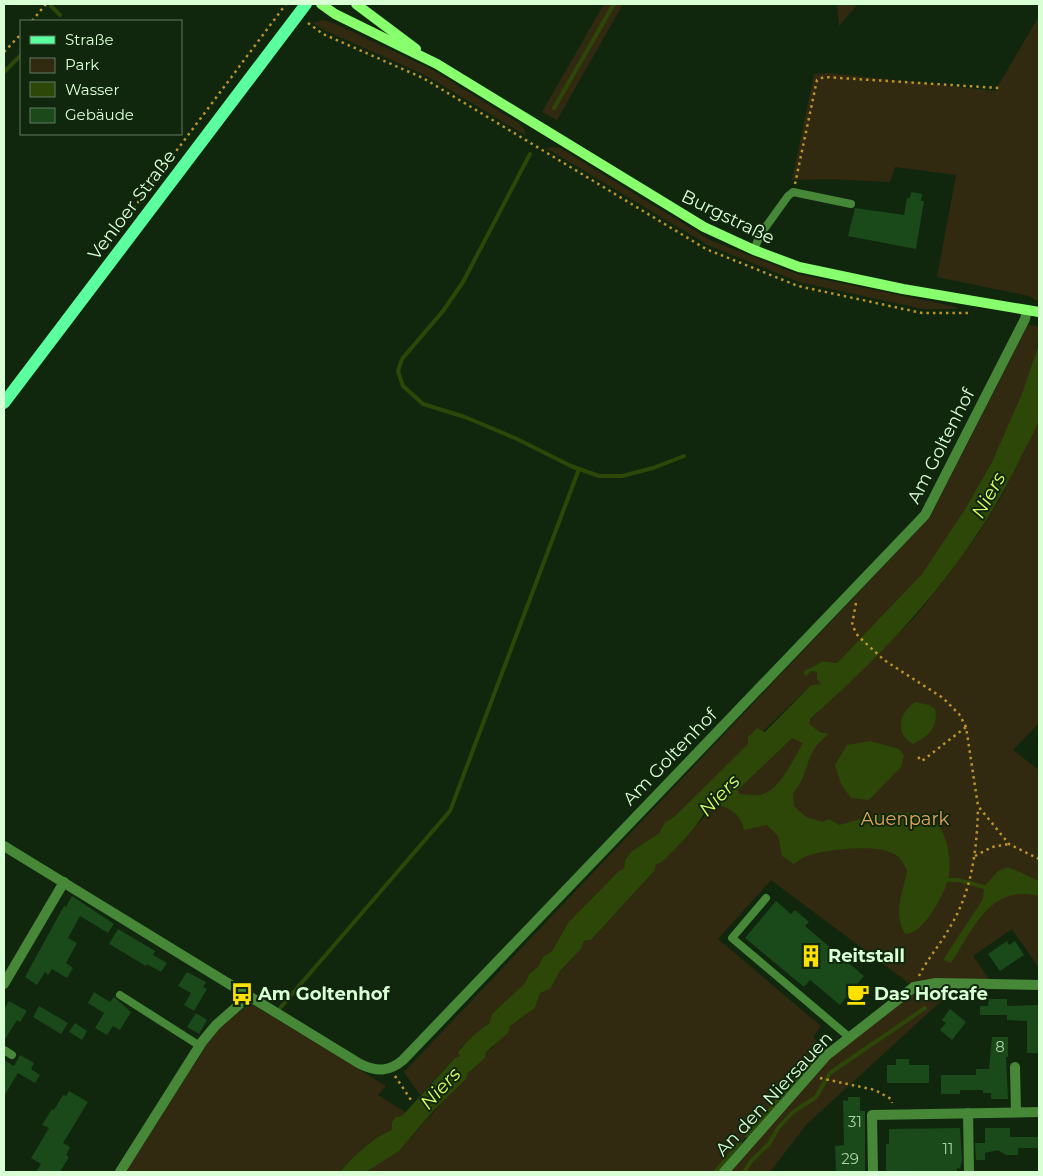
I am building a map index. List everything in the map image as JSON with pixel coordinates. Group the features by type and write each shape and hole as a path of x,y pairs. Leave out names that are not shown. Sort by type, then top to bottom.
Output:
{"main road":[{"name":"Venloer Straße","path":"4,404 306,4"}],"street":[{"name":"Burgstraße","path":"321,4 335,14 437,64"},
{"name":"Burgstraße","path":"356,4 437,64 704,227 754,250 808,269 903,289 1039,312"},
{"name":"Am Goltenhof","path":"390,1069 404,1060 925,515 1025,319 1027,310"},
{"path":"4,846 360,1064 376,1070 390,1069"},
{"path":"4,984 64,882"},
{"name":"An den Niersauen","path":"724,1172 827,1055 914,987 936,983 964,985 1039,984"},
{"path":"120,1172 200,1046 216,1025 249,996"},
{"path":"1015,1067 1016,1112"},
{"path":"873,1172 872,1115 1039,1112"},
{"path":"968,1113 969,1172"}],"lane":[{"path":"754,250 760,235 788,196 793,192 851,204"},
{"path":"766,898 732,938 849,1037"},
{"path":"120,995 200,1046"},
{"path":"4,1050 12,1055"}],"path":[{"path":"33,20 46,4"},
{"path":"117,231 286,4"},
{"path":"4,52 20,35"},
{"path":"793,192 817,80 824,77 999,88"},
{"path":"853,590 857,598 852,625 858,636 884,660 943,698 958,714 966,727 978,806 975,856 967,889 951,926 921,971 914,987"},
{"path":"918,757 922,760 966,727"},
{"path":"978,806 1009,844 1039,859"},
{"path":"975,856 992,847 1009,844"},
{"path":"390,1069 413,1103"},
{"path":"809,1075 875,1090 891,1099 893,1115"}],"green space":[{"path":"604,4 623,4 557,120 542,112"},
{"path":"837,4 858,4 839,26"},
{"path":"1039,16 1039,302 1029,296 937,277 956,175 895,167 890,182 829,179 792,180 814,74 829,73 995,91"},
{"path":"323,20 336,24 431,69 520,124 525,130 525,135 425,75 326,31 313,23"},
{"path":"546,148 560,148 710,240 797,274 957,307 956,309 923,309 799,282 708,245"},
{"path":"1028,325 1039,326 1036,351 1029,378 1018,407 1005,437 974,494 921,575 837,663 822,661 806,671 804,673 806,675 811,671 817,672 821,684 811,685 673,818 665,822 659,833 632,851 625,860 624,869 568,923 552,951 543,957 538,967 529,974 525,983 492,1014 489,1024 481,1028 461,1047 460,1056 455,1058 420,1095 404,1072 930,517"},
{"name":"Auenpark","path":"1039,419 1039,723 1013,750 1039,770 1039,968 1012,929 973,956 996,989 943,988 950,993 807,1124 770,1172 728,1172 827,1055 914,987 771,880 718,939 821,1026 813,1037 824,1048 747,1135 720,1172 366,1172 399,1151 468,1073 484,1058 486,1052 492,1048 510,1026 535,1008 540,993 550,989 560,971 581,949 584,941 591,940 655,870 656,864 661,863 683,840 705,816 709,805 738,790 914,618 978,534 1002,495"},
{"path":"250,1003 386,1086 378,1095 405,1112 402,1116 395,1117 392,1122 392,1130 364,1148 340,1172 126,1172 207,1044 220,1028"}],"water":[{"name":"Niers","path":"1039,344 1041,394 1039,420 999,498 977,534 928,600 871,662 810,719 809,724 821,733 828,735 814,749 799,786 793,793 794,806 806,817 823,822 829,819 839,825 893,813 915,814 926,816 933,820 944,834 950,863 948,880 942,895 925,922 912,933 905,934 901,926 899,910 907,870 896,855 878,849 839,849 815,853 802,858 794,864 782,856 778,836 767,825 744,830 740,819 734,812 714,803 709,805 694,828 661,863 656,864 655,870 591,940 584,941 581,949 560,971 550,989 540,993 535,1008 510,1026 508,1033 486,1052 485,1058 468,1073 466,1079 434,1110 399,1151 366,1172 340,1172 364,1148 392,1130 392,1122 395,1117 402,1116 455,1058 460,1056 458,1053 463,1046 489,1024 492,1014 525,983 529,974 538,967 543,957 552,951 568,923 620,870 624,869 625,860 632,851 659,833 665,822 673,818 748,744 748,737 757,728 765,732 811,685 821,684 817,679 817,672 811,671 806,676 803,673 822,661 837,663 922,574 965,509 992,462 1022,394","holes":["792,738 803,743 780,781 767,793 759,795 739,794 738,790"]},
{"path":"916,702 929,705 935,709 936,716 931,731 913,744 903,734 901,723 906,711"},
{"path":"870,741 899,749 904,755 901,767 869,800 851,798 841,784 835,765 847,745"},
{"path":"1008,867 1039,881 1039,896 1022,894 1008,896 996,903 976,923 951,963 943,960 983,899 984,887 998,871"}],"building":[{"path":"911,192 922,194 921,201 924,201 916,249 848,236 855,208 904,215 907,198 910,198"},
{"path":"72,896 114,924 108,933 80,916 68,938 77,943 66,963 73,968 67,978 52,969 48,975 45,972 37,985 25,977 64,906 66,907"},
{"name":"Reitstall","path":"776,901 791,914 795,910 809,922 805,926 864,976 840,1005 810,980 804,987 745,938"},
{"path":"118,929 155,951 153,955 167,963 161,972 147,964 146,966 109,944"},
{"path":"1007,941 1009,945 1015,941 1024,955 1000,971 988,954"},
{"path":"187,972 206,982 203,987 207,989 194,1011 184,1005 191,993 178,986"},
{"path":"94,992 110,1002 114,997 131,1012 120,1030 113,1026 107,1035 95,1028 104,1013 88,1003"},
{"path":"989,999 1007,999 1007,1006 1039,1005 1039,1053 1027,1053 1027,1021 1007,1020 1007,1015 980,1015 980,1006 988,1006"},
{"path":"9,1001 27,1011 20,1022 17,1020 4,1041 4,1009"},
{"path":"39,1006 68,1023 61,1034 33,1017"},
{"path":"950,1009 966,1022 952,1040 940,1030 946,1023 942,1020"},
{"path":"196,1013 207,1020 199,1034 187,1027"},
{"path":"75,1023 87,1031 82,1040 69,1032"},
{"path":"992,1037 1008,1037 1008,1057 1006,1057 1008,1099 991,1099 991,1093 983,1093 983,1090 960,1090 960,1094 941,1094 941,1075 976,1075 976,1069 989,1069"},
{"path":"20,1055 34,1063 31,1069 40,1075 35,1083 18,1073 4,1096 4,1060 14,1066"},
{"path":"896,1059 909,1059 909,1065 929,1065 929,1083 887,1083 887,1065 896,1065"},
{"path":"69,1091 88,1102 63,1143 70,1147 66,1155 69,1157 60,1172 36,1172 41,1164 31,1158 49,1128 42,1125 63,1095 66,1096"},
{"path":"848,1097 860,1097 860,1111 865,1111 865,1172 836,1172 835,1146 844,1145 843,1100 848,1101"},
{"path":"960,1128 962,1160 960,1169 957,1168 957,1172 886,1172 886,1144 889,1144 889,1129"},
{"path":"985,1128 1010,1128 1010,1137 1039,1137 1039,1148 1018,1148 1018,1155 1006,1155 998,1150 985,1153 985,1160 976,1160 975,1143 985,1143"}],"waterway":[{"path":"554,108 614,4"},
{"path":"51,6 60,15"},
{"path":"4,72 20,56"},
{"path":"530,154 463,282 443,311 402,359 398,371 403,386 423,404 465,417 515,438 571,466 599,476 622,476 653,468 684,456"},
{"path":"280,1008 450,811 579,469"},
{"path":"948,880 958,880 984,887"},
{"path":"744,1172 752,1160 769,1144 778,1128 793,1112 816,1097 830,1073 925,1008"},
{"path":"747,1136 819,1053"},
{"path":"715,1172 740,1143"}],"place":[{"name":"Reitstall","path":"811,956"},
{"name":"Am Goltenhof","path":"242,994"},
{"name":"Das Hofcafe","path":"858,994"}]}
